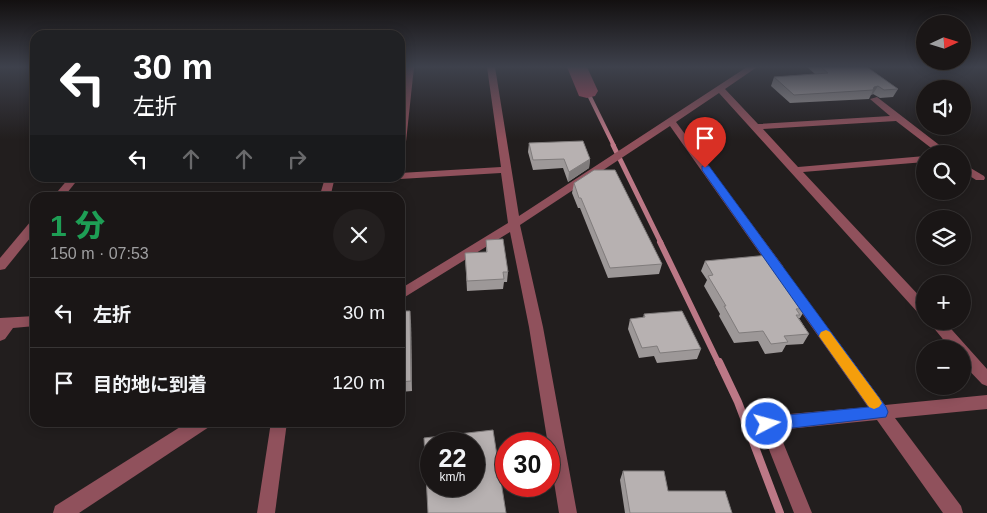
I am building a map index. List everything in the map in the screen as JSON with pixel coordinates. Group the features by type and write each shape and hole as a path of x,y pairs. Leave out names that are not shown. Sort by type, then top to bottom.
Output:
{"street":[{"path":"405,109 407,91"},
{"path":"494,91 514,224 536,326 568,513"},
{"path":"405,293 717,91"},
{"path":"722,91 916,301"},
{"path":"874,99 934,145"},
{"path":"754,127 898,118"},
{"path":"672,121 954,513"},
{"path":"793,170 916,160"},
{"path":"405,176 506,170"},
{"path":"971,172 980,178"},
{"path":"62,192 71,182"},
{"path":"0,266 30,230"},
{"path":"0,336 5,323 30,321"},
{"path":"943,330 952,340"},
{"path":"971,362 987,379"},
{"path":"803,513 767,424 987,402"},
{"path":"62,513 194,427"},
{"path":"266,513 278,427"}],"building":[{"path":"789,91 858,91 794,95"},
{"path":"583,141 590,159 569,172 564,159 533,160 529,143"},
{"path":"594,170 615,170 662,264 610,268 574,183"},
{"path":"503,239 508,272 503,272 504,279 467,281 465,253 487,252 486,240"},
{"path":"769,255 806,308 796,309 800,315 796,315 809,334 784,336 788,342 771,344 763,331 739,333 708,276 713,275 705,261"},
{"path":"405,311 410,311 411,381 405,382"},
{"path":"682,311 701,349 660,353 657,346 642,348 630,319 645,317 644,314"},
{"path":"493,430 495,443 495,497 503,497 506,513 428,513 427,497 485,497 485,432 476,432"},
{"path":"623,471 664,471 668,491 725,491 732,513 630,513"}],"waterway":[{"path":"587,91 614,146"},
{"path":"613,145 661,243"},
{"path":"660,242 719,364"},
{"path":"719,362 738,402 780,513"}],"slow traffic":[{"path":"826,336 874,403"}],"route":[{"path":"705,168 881,412 767,424"}]}
